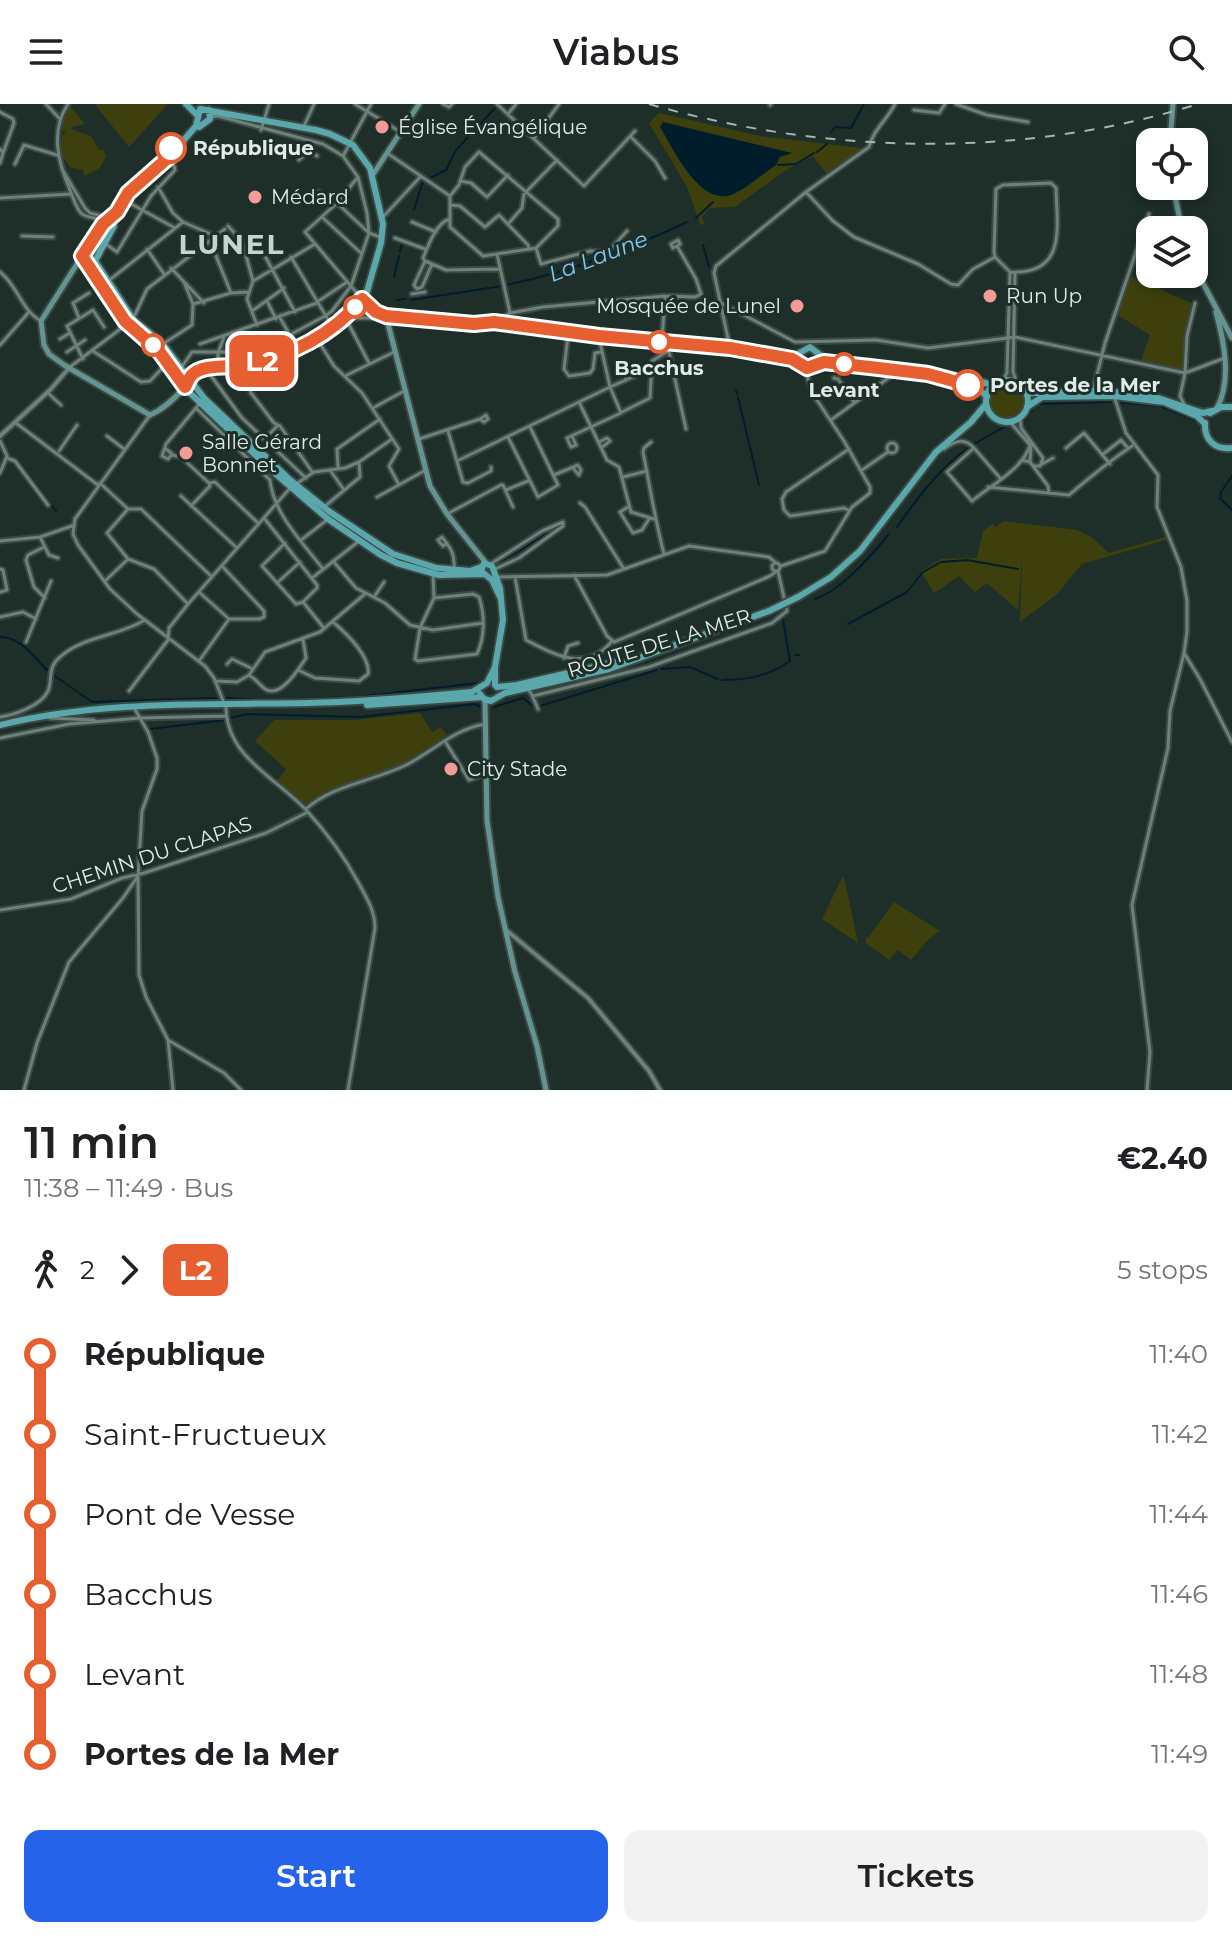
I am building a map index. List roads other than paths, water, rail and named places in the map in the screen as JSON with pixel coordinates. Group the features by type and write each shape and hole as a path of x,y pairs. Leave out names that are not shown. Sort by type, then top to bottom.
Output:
{"main road":[{"path":"186,104 202,112 263,120 330,134 350,143 373,171 383,238 362,296 333,328 317,339 269,359 244,366 206,369 191,376 185,387 166,406 150,415 69,368 46,350 41,321 103,224 111,218 133,187 171,157 196,126 202,112"},
{"path":"1171,128 1173,104"},
{"path":"373,171 416,105"},
{"path":"111,218 114,226 95,261 130,321 163,344 190,380 200,403"},
{"path":"82,256 130,321 159,351 185,387 328,519 387,559 433,574 475,575 489,570"},
{"path":"1205,288 1232,338"},
{"path":"362,296 384,314 569,332 665,346 741,351"},
{"path":"1205,424 1223,397 1226,365 1224,337 1216,312"},
{"path":"384,314 419,439 424,471 432,491 489,570 501,599 502,633 490,686 483,698 489,835 504,929 546,1090"},
{"path":"712,348 793,355 809,348 835,360 938,372 994,385"},
{"path":"801,364 809,348"},
{"path":"809,348 815,366"},
{"path":"761,353 801,364 815,366 824,362 894,369 958,382 981,389 993,417 1010,422 1020,418 1027,407 1042,397 1114,396 1164,402 1197,416 1205,424 1206,434 1214,445 1223,449 1232,448"},
{"path":"986,400 994,385 1002,381 1017,383 1032,393 1093,391 1146,394 1203,413 1232,407"},
{"path":"1025,390 1027,407"},
{"name":"ROUTE DE LA MER","path":"223,706 408,704 496,698 524,688 609,669 769,611 831,577 860,551 936,452 971,422 986,400"},
{"name":"ROUTE DE LA MER","path":"971,422 993,417"},
{"path":"291,484 386,551 429,566 489,570"},
{"path":"489,570 501,599"},
{"path":"475,575 490,582 502,613"},
{"name":"ROUTE DE LA MER","path":"223,706 359,701 472,692 490,686 517,685 650,654"},
{"path":"486,716 496,698 490,686"},
{"path":"0,725 72,712 133,706 223,706"}],"street":[{"path":"46,104 59,118"},
{"path":"68,104 59,118 57,155 78,207 84,215 99,219 103,224"},
{"path":"261,130 269,104"},
{"path":"303,128 314,104"},
{"path":"355,104 401,132"},
{"path":"343,156 371,104"},
{"path":"443,104 449,107 452,104"},
{"path":"497,104 586,185 635,131"},
{"path":"508,114 516,104"},
{"path":"534,138 559,104"},
{"path":"730,348 714,273 716,266 806,192 869,147 871,137 890,115 895,104"},
{"path":"914,110 917,113 939,113 945,104"},
{"path":"956,104 987,115 1028,122"},
{"path":"0,112 13,119 14,123 0,163"},
{"path":"181,368 192,352 247,352 290,335 325,316 351,286 369,233 358,177 343,156 323,144 202,112"},
{"path":"631,137 665,178"},
{"path":"16,160 24,145 57,155"},
{"path":"299,160 309,151 317,156"},
{"path":"480,151 508,175 559,222 536,248 479,254 449,222 450,196 459,187 465,167 480,151"},
{"path":"387,153 450,196"},
{"path":"106,244 117,252 142,209 175,170 171,157"},
{"path":"508,224 522,208 524,194 557,160"},
{"path":"460,181 471,183 487,197 508,175"},
{"path":"382,217 387,216 421,176"},
{"path":"358,177 336,204 305,232 362,296"},
{"path":"1012,273 1040,266 1049,260 1057,244 1056,188 1051,183 997,187 995,257 1012,273 1011,338 1013,372 1017,383"},
{"path":"158,187 173,213 183,222 215,236"},
{"path":"0,192 0,198 72,192"},
{"path":"72,192 85,208 96,215 111,218"},
{"path":"319,192 369,233 383,238"},
{"path":"806,192 833,221 854,237 918,264 955,285 973,269 995,257"},
{"path":"124,200 175,228"},
{"path":"450,205 460,206 485,227 499,215 529,249"},
{"path":"78,207 85,208"},
{"path":"84,215 85,208"},
{"path":"1093,391 1101,356 1149,214"},
{"path":"322,217 362,254"},
{"path":"108,281 183,222"},
{"path":"412,222 436,232"},
{"path":"421,288 417,289 414,285 425,261 423,258 442,222 449,222"},
{"path":"0,473 7,458 1,442 16,423 69,368 130,321 144,292 227,226 242,241 253,281 247,299 257,325"},
{"path":"536,248 541,264 590,251 608,252 627,231"},
{"path":"22,236 53,237"},
{"path":"395,238 427,250"},
{"path":"210,241 231,293"},
{"path":"253,281 316,243"},
{"path":"494,324 510,313 543,307 665,296 695,297 701,294 698,277 677,246"},
{"path":"147,249 164,274"},
{"path":"497,254 510,313"},
{"path":"265,256 296,312"},
{"path":"292,258 333,328"},
{"path":"425,261 451,270 499,268"},
{"path":"421,288 432,264"},
{"path":"171,268 204,303"},
{"path":"0,272 17,289 29,312 41,321"},
{"path":"163,344 192,325 193,304 184,282"},
{"path":"200,344 296,312 347,282"},
{"path":"252,311 284,288"},
{"path":"412,294 424,293 421,288"},
{"path":"193,304 231,293 249,292"},
{"path":"79,318 73,303 89,293"},
{"path":"665,296 665,346 686,429"},
{"path":"267,301 290,335"},
{"path":"721,303 785,339 809,348 876,340 928,348 1011,338 1185,373 1222,359"},
{"path":"1185,406 1180,396 1187,336 1195,303"},
{"path":"83,359 67,326 93,310 104,327"},
{"path":"0,345 29,312"},
{"path":"346,316 352,319 377,318 384,314"},
{"path":"346,316 369,363"},
{"path":"569,332 564,369 569,376 590,373 595,353 601,352"},
{"path":"60,339 70,333"},
{"path":"599,336 610,387 621,413"},
{"path":"218,368 218,353 224,337"},
{"path":"1002,381 1007,373 1011,338"},
{"path":"317,339 334,366 373,408 399,451 389,469 399,485"},
{"path":"67,352 85,340"},
{"path":"564,432 570,437 650,398 651,363 665,346"},
{"path":"93,351 141,382 150,381 167,363"},
{"path":"346,376 394,352"},
{"path":"269,359 275,372"},
{"path":"515,577 525,639 564,659 589,657 611,642 675,618 768,576 776,567 825,551 849,511 870,493 849,449 813,394 801,364"},
{"path":"244,366 251,393 313,473"},
{"path":"809,378 815,366"},
{"path":"206,369 242,418 306,478"},
{"path":"831,420 891,376 894,369"},
{"path":"834,378 838,379 854,403"},
{"path":"457,461 626,380"},
{"path":"373,408 405,390"},
{"path":"48,393 61,405"},
{"path":"1114,396 1131,447"},
{"path":"1171,400 1180,396"},
{"path":"579,402 607,460 619,467 632,514 651,519"},
{"path":"172,455 168,459 163,458 166,444 200,403 235,446 270,480 271,496 323,569"},
{"path":"0,541 40,537 72,526 150,415"},
{"path":"1020,418 1021,428 1042,455 1039,472 1051,494"},
{"path":"338,469 337,449 380,419"},
{"path":"419,439 480,419"},
{"path":"1010,422 1030,445 1031,464 1051,494"},
{"path":"16,423 128,509 141,509 212,577"},
{"path":"58,453 77,425"},
{"path":"265,439 278,425"},
{"path":"508,437 538,497 557,488 530,426"},
{"path":"448,431 465,484 491,471 491,467"},
{"path":"1066,448 1084,433 1110,464"},
{"path":"107,436 124,449"},
{"path":"599,442 607,438 610,441 601,448"},
{"path":"161,632 169,628 291,484 313,473 359,462 392,439"},
{"path":"1102,455 1121,440 1158,475 1157,507 1184,583 1187,631 1184,653 1170,711 1168,748 1132,905 1150,1052 1147,1090"},
{"path":"936,452 958,441 965,441 1000,478"},
{"path":"651,442 642,450 653,495 651,519 664,554"},
{"path":"990,486 1069,495 1131,447"},
{"path":"974,448 947,472 972,501 1022,460 1029,455 1053,458 1041,465 1022,460"},
{"path":"166,449 172,455 181,457 209,483"},
{"path":"849,449 786,492 782,499 784,510 790,516 844,508 849,511"},
{"path":"861,471 888,452"},
{"path":"7,458 15,461 48,505"},
{"path":"324,507 360,477 359,462"},
{"path":"553,476 573,468 579,475 577,481"},
{"path":"330,470 344,490"},
{"path":"377,497 424,471"},
{"path":"622,477 647,471"},
{"path":"506,490 528,481"},
{"path":"209,483 215,482 258,524"},
{"path":"191,506 210,486 209,483"},
{"path":"447,514 501,485 513,507"},
{"path":"181,496 237,548"},
{"path":"580,503 624,569"},
{"path":"628,507 620,512 633,533 642,530 651,519"},
{"path":"128,509 107,533 128,559 157,571 188,604"},
{"path":"264,518 286,543 317,588 303,602 296,604 262,566 286,543"},
{"path":"301,540 328,519"},
{"path":"563,522 563,526 529,551 489,570 542,531 563,522"},
{"path":"72,526 78,545 125,604 199,661 215,681 236,742 244,755 307,810 346,860 371,906 375,920 348,1090"},
{"path":"40,537 50,557 58,558"},
{"path":"312,578 359,541"},
{"path":"447,543 455,553 454,569"},
{"path":"489,570 515,577 607,575 689,546 768,557 776,567"},
{"path":"44,547 28,555 26,560 34,587 45,598"},
{"path":"104,581 128,559"},
{"path":"333,561 356,588 397,612 410,625 433,630 483,623"},
{"path":"277,583 300,562"},
{"path":"199,592 229,619 259,619 265,615 222,566"},
{"name":"ROUTE DE LA MER","path":"532,694 649,667 728,641 778,620 787,611 776,567"},
{"path":"0,569 8,587 0,592"},
{"path":"433,574 434,598 420,628 414,657 418,661 477,654 483,623 481,601 476,595 434,598"},
{"path":"574,575 611,642"},
{"path":"26,642 51,581"},
{"path":"374,597 384,582"},
{"path":"215,681 234,683 249,675 265,652 320,632 366,593"},
{"path":"303,602 323,627"},
{"path":"0,617 23,612 36,619"},
{"path":"199,661 229,619"},
{"path":"0,717 9,716 43,697 48,690 52,666 68,651 145,620"},
{"path":"298,670 315,678 358,681 369,673 361,651 333,622"},
{"path":"129,691 168,638 169,628"},
{"path":"249,675 266,689 279,689 298,670 307,655 303,639"},
{"path":"564,659 568,646 578,643"},
{"path":"1184,653 1211,698 1232,742"},
{"path":"227,664 232,659 252,669"},
{"path":"532,694 537,686"},
{"path":"524,688 532,694 538,709"},
{"path":"133,706 154,745 158,763 142,811 139,975 163,1035 224,1073 241,1090"},
{"path":"0,738 69,724 223,706"},
{"path":"26,719 104,721"},
{"name":"CHEMIN DU CLAPAS","path":"0,910 63,901 139,873 266,833 307,810 318,800 406,765 465,728 485,724"},
{"path":"445,741 469,780 485,774"},
{"path":"24,1090 37,1043 69,962 123,898 139,873"},
{"path":"504,929 584,995 649,1071 660,1090"},
{"path":"168,1040 173,1090"}],"water":[{"path":"663,122 792,153 780,157 776,165 739,191 722,196 710,193 689,174 660,127"}],"waterway":[{"name":"La Laune","path":"831,132 835,127 851,128 864,104"},
{"path":"428,179 446,170 456,150 497,106"},
{"name":"La Laune","path":"817,152 827,144"},
{"name":"La Laune","path":"778,165 796,164 814,153"},
{"path":"414,210 423,181"},
{"name":"La Laune","path":"696,218 713,202"},
{"name":"La Laune","path":"506,285 598,259 687,222"},
{"path":"400,252 402,243"},
{"path":"703,245 709,267"},
{"path":"394,277 399,256"},
{"path":"1010,334 1012,277"},
{"name":"La Laune","path":"411,300 502,286"},
{"name":"La Laune","path":"397,300 405,299"},
{"path":"1009,370 1010,342"},
{"path":"736,390 737,394"},
{"path":"738,397 759,485"},
{"path":"1024,421 1036,404 1111,402"},
{"path":"1117,402 1160,406 1197,421"},
{"path":"974,444 1004,427"},
{"path":"897,527 930,484 968,448"},
{"path":"17,459 56,511"},
{"path":"1232,476 1220,498 1232,510"},
{"path":"500,562 548,533"},
{"path":"815,599 846,580 889,534"},
{"path":"848,624 907,592 923,572 941,562 967,560 1018,569"},
{"path":"722,680 758,676 790,661 783,620"},
{"path":"0,637 20,644 47,670"},
{"path":"661,669 690,667 718,679"},
{"path":"540,706 657,670"},
{"path":"52,674 92,702 216,698"},
{"path":"226,698 356,697 478,683"},
{"path":"494,707 523,698 534,707"},
{"path":"229,718 248,714 360,717 475,704 481,707"},
{"path":"150,729 226,720"}],"railway":[{"path":"649,104 716,121 785,133 854,141 924,144 993,142 1063,134 1131,122 1198,104"}],"place":[{"name":"Église Évangélique","path":"382,127"},
{"name":"République","path":"171,148"},
{"name":"Médard","path":"255,197"},
{"name":"Run Up","path":"990,296"},
{"name":"Mosquée de Lunel","path":"797,306"},
{"name":"Bacchus","path":"659,342"},
{"name":"Levant","path":"844,364"},
{"name":"Portes de la Mer","path":"968,385"},
{"name":"Salle Gérard Bonnet","path":"186,453"},
{"name":"City Stade","path":"451,769"}],"district":[{"name":"LUNEL","path":"232,244"}]}
